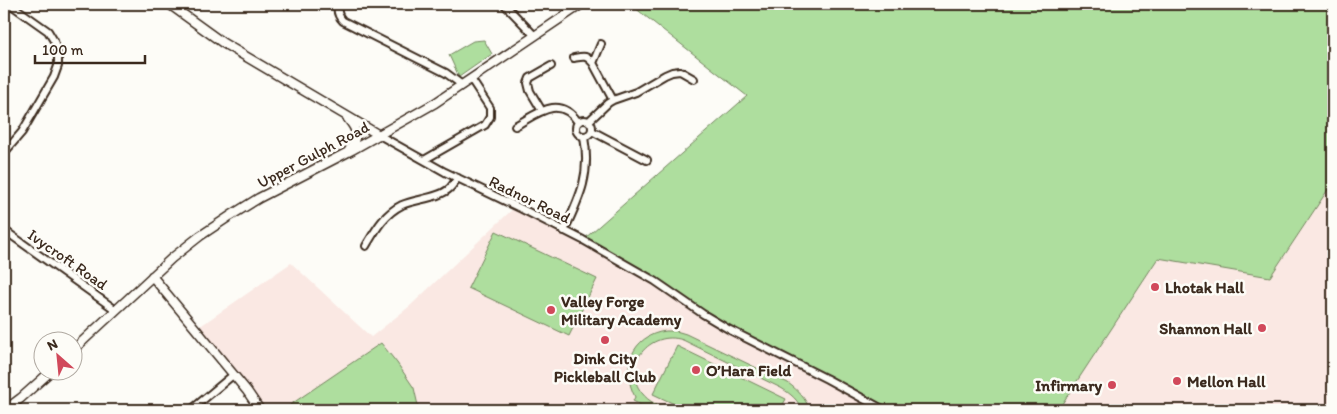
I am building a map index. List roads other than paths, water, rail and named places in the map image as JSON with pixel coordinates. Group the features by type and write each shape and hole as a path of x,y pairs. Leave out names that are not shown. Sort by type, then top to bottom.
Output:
{"street":[{"path":"4,153 22,132 54,77 58,66 58,55 54,40 48,31 10,4"},
{"name":"Radnor Road","path":"169,4 222,43 379,135 458,178 564,231 655,281 702,314 730,330 828,379 884,410"},
{"path":"339,4 338,13 343,21 440,70 462,85"},
{"path":"504,4 534,35"},
{"name":"Upper Gulph Road","path":"82,342 152,276 200,236 259,198 348,152 434,103 582,4"},
{"path":"593,63 601,44"},
{"path":"574,58 584,56 589,58 613,100"},
{"path":"542,111 530,91 528,83 530,78 550,66"},
{"path":"578,122 582,120 589,121 613,100 636,92 665,74 680,71 694,79"},
{"path":"424,160 485,125 490,117 490,108 471,79"},
{"path":"515,126 542,111 555,108 566,109 573,114 578,122"},
{"path":"343,114 354,126 356,132 356,138 348,152"},
{"path":"589,121 592,131"},
{"path":"578,122 576,124 576,132 584,137"},
{"path":"584,137 592,131"},
{"path":"592,131 647,160"},
{"path":"564,231 584,182 587,153 584,137"},
{"path":"366,246 380,223 391,212 403,205 441,194 450,189 458,178"},
{"name":"Ivycroft Road","path":"4,230 116,310"},
{"path":"152,276 260,410"},
{"path":"191,410 233,375"},
{"path":"10,409 39,382"}],"place":[{"name":"Lhotak Hall","path":"1155,287"},
{"name":"Valley Forge Military Academy","path":"551,310"},
{"name":"Shannon Hall","path":"1262,328"},
{"name":"Dink City Pickleball Club","path":"605,340"},
{"name":"O’Hara Field","path":"696,370"},
{"name":"Mellon Hall","path":"1177,381"},
{"name":"Infirmary","path":"1112,385"}]}
